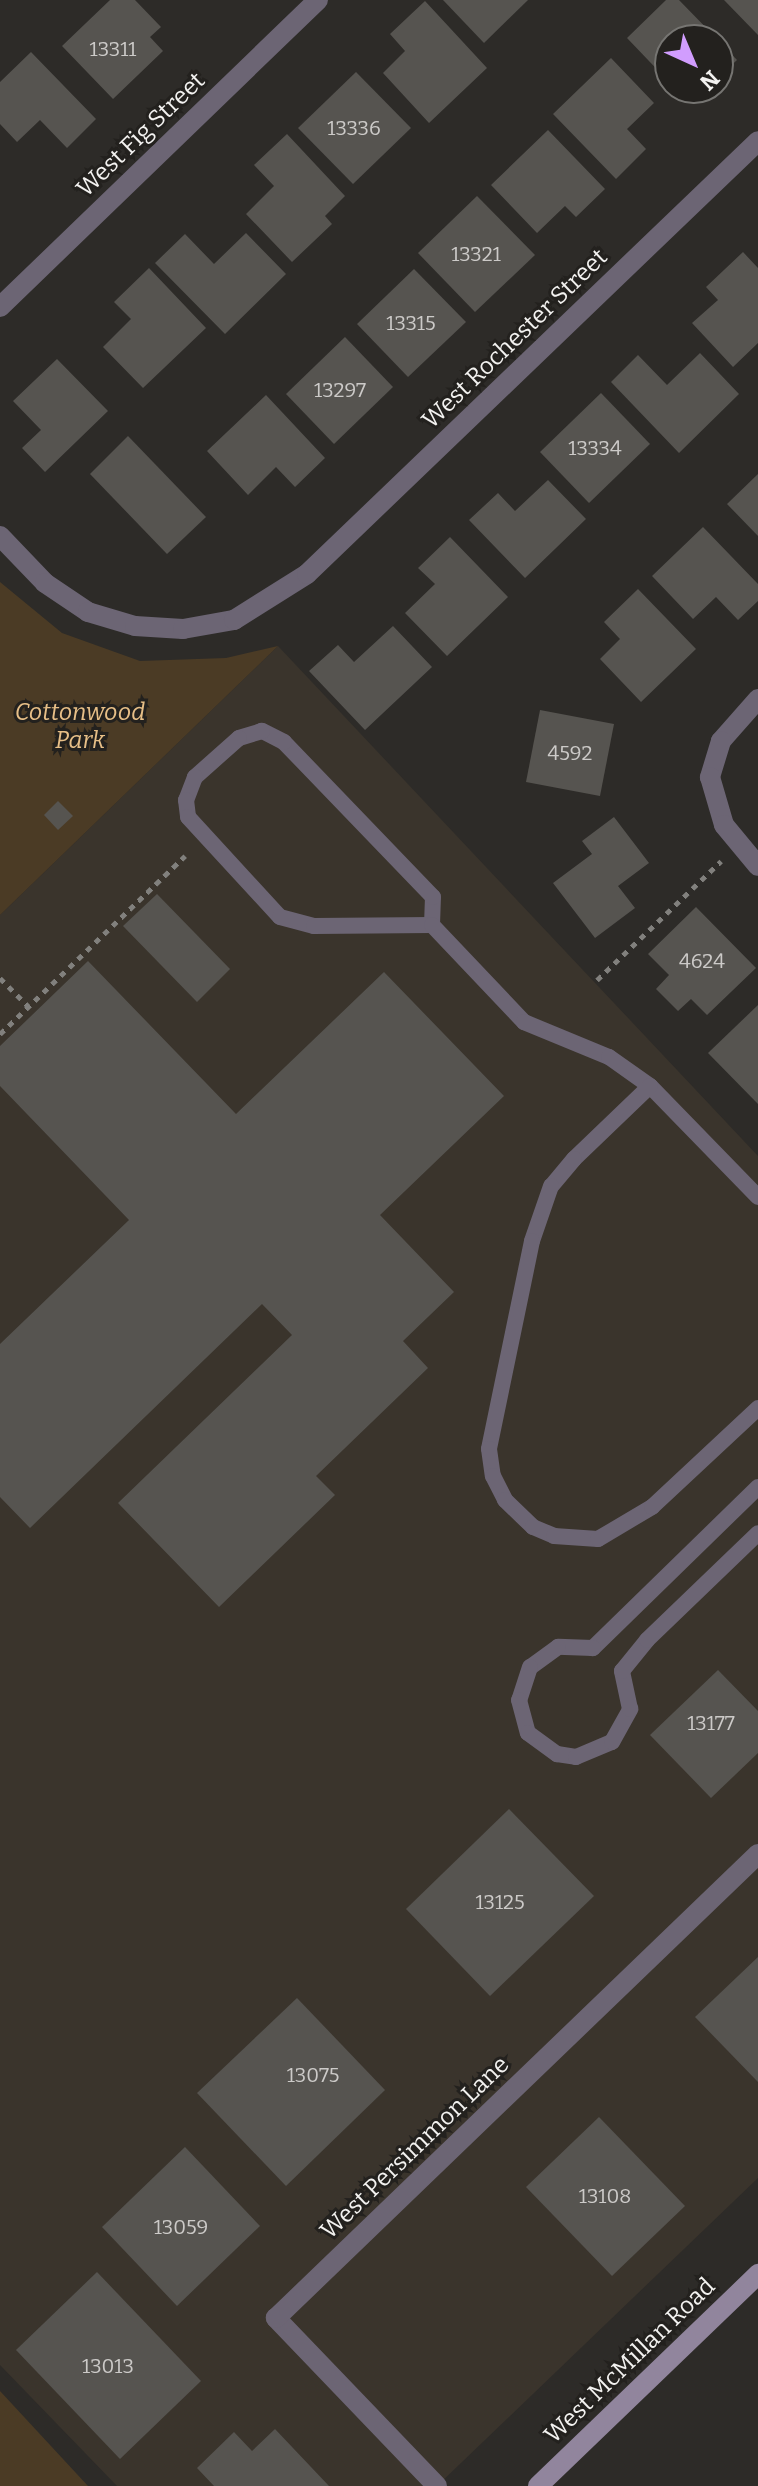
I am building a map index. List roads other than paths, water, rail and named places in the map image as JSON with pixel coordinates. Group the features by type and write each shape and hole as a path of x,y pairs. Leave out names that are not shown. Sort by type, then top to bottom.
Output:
{"main road":[{"name":"West McMillan Road","path":"538,2486 758,2274"}],"street":[{"name":"West Fig Street","path":"0,307 318,0"},
{"name":"West Rochester Street","path":"0,536 45,583 88,612 135,626 183,629 234,620 307,574 758,141"},
{"path":"758,699 721,741 710,777 713,800 738,843 758,866"},
{"name":"West Persimmon Lane","path":"437,2486 276,2318 758,1854"}],"lane":[{"path":"432,925 314,926 280,917 188,817 186,800 195,777 239,738 262,731 284,742 433,897 432,925 524,1022 609,1057 650,1086 758,1197"},
{"path":"650,1086 551,1186 532,1241 489,1449 493,1476 505,1500 533,1527 554,1536 598,1539 652,1507 758,1408"},
{"path":"758,1487 593,1648 558,1647 530,1667 519,1700 528,1733 557,1754 576,1757 612,1742 630,1709 622,1671 647,1640 758,1533"}],"park label":[{"name":"Cottonwood Park","path":"80,727"}]}
